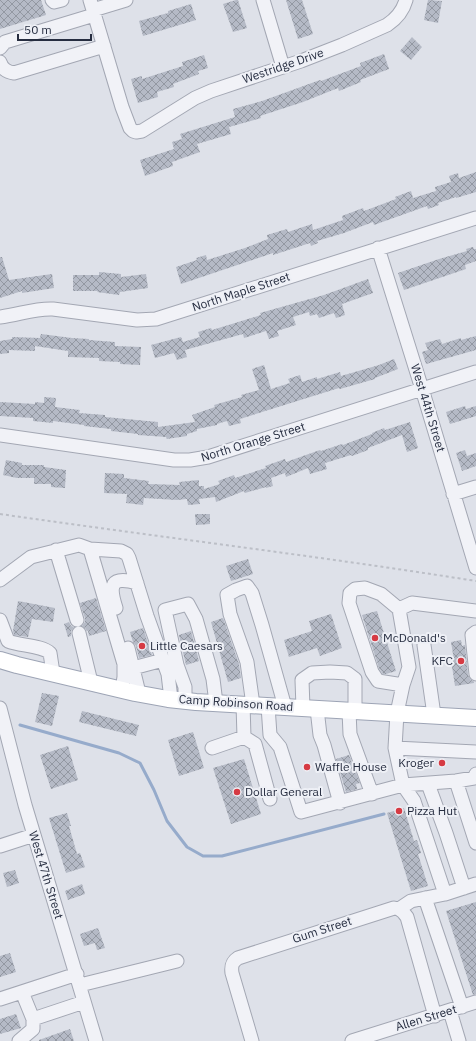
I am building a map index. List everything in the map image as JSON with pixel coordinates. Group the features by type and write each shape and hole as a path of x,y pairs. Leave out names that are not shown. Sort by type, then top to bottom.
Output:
{"main road":[{"name":"Camp Robinson Road","path":"0,660 122,690 178,700 476,718"}],"street":[{"path":"52,0 54,2 62,0"},
{"path":"0,48 5,42 92,8 126,0"},
{"path":"263,0 284,67"},
{"name":"Westridge Drive","path":"104,46 122,107 130,128 136,132 142,131 195,98 211,91 284,67 342,45 387,25 394,21 404,4"},
{"path":"0,62 1,66 7,72 14,74 104,46 92,8"},
{"name":"North Maple Street","path":"0,317 43,308 137,320 156,319 476,218"},
{"name":"West 44th Street","path":"378,248 475,562"},
{"name":"North Orange Street","path":"0,435 174,460 190,460 208,456 476,372"},
{"path":"453,494 476,486"},
{"path":"0,580 31,557 79,545 90,549 122,551 127,554 147,616 178,700"},
{"path":"90,549 124,664 122,690"},
{"path":"56,550 77,620"},
{"path":"137,582 126,579 116,582 113,586 112,593 139,693"},
{"path":"285,707 252,594 247,586 236,590 227,595 230,614 247,662 255,705 270,736 280,747 301,812 340,803 403,785 456,782 474,778 476,774"},
{"path":"403,685 378,680 372,672 350,602 350,593 355,589 366,588 380,594 399,609 409,667 403,685 397,713 395,748 403,785 414,801 445,894"},
{"path":"399,609 412,603 476,611"},
{"path":"178,700 185,687 177,665 165,610 188,604 196,619 211,671 216,703"},
{"path":"0,620 8,641 35,647 50,653 53,673"},
{"path":"476,632 472,635 476,674"},
{"path":"79,633 91,682"},
{"path":"424,645 434,715"},
{"path":"133,668 163,660"},
{"path":"340,803 324,745 310,708 302,680 312,673 347,673 356,679 350,734 372,794"},
{"path":"244,737 255,705"},
{"name":"West 47th Street","path":"0,708 25,805 96,1041"},
{"path":"212,748 244,737"},
{"path":"244,737 255,744 270,799"},
{"path":"395,748 476,752"},
{"path":"456,782 476,843"},
{"path":"428,784 470,886 445,894 425,898 456,1009 459,1041"},
{"path":"0,846 34,835"},
{"name":"Gum Street","path":"252,1041 232,973 231,967 233,962 238,958 358,919 394,908 399,909 411,901 425,898"},
{"path":"399,909 407,917 435,1016"},
{"path":"0,999 22,992 177,961"},
{"path":"18,1041 33,1029 33,1019 22,992"},
{"path":"33,1019 84,1002"},
{"name":"Allen Street","path":"352,1041 377,1037 476,1002"}],"path":[{"path":"0,514 476,580"}],"building":[{"path":"0,0 41,0 46,15 0,29"},
{"path":"238,0 247,28 233,32 223,4"},
{"path":"286,0 302,0 313,34 298,39"},
{"path":"428,0 442,1 438,23 424,20"},
{"path":"191,4 196,20 143,36 139,21 168,13 168,11"},
{"path":"412,37 422,47 411,60 400,51"},
{"path":"384,54 389,69 360,80 361,82 339,91 338,88 303,102 260,116 261,118 229,127 231,134 197,144 200,152 172,162 173,166 145,176 140,160 174,149 172,142 182,139 180,134 235,117 233,109 262,101 320,80 321,81 361,66 360,63"},
{"path":"204,55 208,68 198,71 199,74 173,84 174,87 157,92 158,97 138,103 131,79 142,76 142,79 183,66 182,62"},
{"path":"476,172 476,192 438,203 439,205 428,209 427,206 374,225 373,222 317,241 318,243 311,246 310,243 273,255 273,253 181,284 176,267 197,260 196,258 206,255 207,260 245,248 268,239 267,235 287,229 288,232 312,224 313,230 343,220 342,216 363,208 364,211 396,199 395,197 411,191 413,198 436,191 435,187 451,182 449,176 458,173 459,178"},
{"path":"473,247 476,249 476,261 465,265 466,269 404,290 398,273 467,251 466,249"},
{"path":"0,257 2,257 9,280 52,274 54,288 22,293 22,291 0,298"},
{"path":"99,272 121,274 121,277 146,274 148,288 120,292 119,295 97,292 98,291 73,291 73,275 99,275"},
{"path":"368,279 373,293 342,304 345,315 336,318 334,313 319,318 317,314 310,316 309,312 293,317 296,325 277,331 279,336 269,339 266,331 244,338 243,334 185,350 187,357 177,360 174,353 155,358 151,345 181,337 183,342 200,337 198,332 211,328 212,330 261,315 260,313 324,295"},
{"path":"41,334 115,342 115,346 141,347 140,365 99,361 99,358 68,357 68,351 35,346 35,351 9,350 9,353 0,354 0,341 12,339 12,337 40,338"},
{"path":"476,336 476,350 426,364 422,352 428,350 425,343 440,339 442,344 461,338 461,340"},
{"path":"394,359 398,369 375,379 340,389 339,388 240,419 241,423 229,426 227,421 217,425 197,429 197,431 187,434 187,436 167,439 166,437 138,435 84,425 53,421 53,423 33,421 33,418 0,416 0,402 35,404 35,402 44,403 44,397 56,398 55,407 80,410 79,413 105,415 105,417 158,422 158,427 195,422 192,415 215,407 214,405 242,397 241,395 259,390 252,369 264,365 271,389 290,383 288,379 300,375 302,382 340,372 341,376"},
{"path":"465,406 466,409 476,406 476,416 450,424 446,412"},
{"path":"410,422 418,448 407,452 402,435 352,456 351,455 325,463 327,469 310,474 308,468 286,477 285,473 271,478 273,486 245,493 244,491 216,502 215,497 199,499 200,504 188,505 187,499 177,500 144,498 143,505 126,503 127,494 104,493 105,473 124,474 124,478 149,481 148,484 180,485 179,482 199,480 199,486 204,486 204,489 220,484 218,481 234,475 235,478 266,468 265,466 285,459 286,462 320,450 343,445 384,428 385,430"},
{"path":"465,450 467,456 476,453 476,466 462,471 456,453"},
{"path":"6,460 22,463 22,465 44,465 44,467 66,470 65,488 51,487 51,484 34,484 34,478 17,478 3,475"},
{"path":"195,514 210,514 210,524 196,525"},
{"path":"248,559 253,574 231,581 226,566"},
{"path":"96,598 106,631 89,636 88,631 82,626 85,622 85,618 80,603"},
{"path":"18,601 55,608 53,622 32,619 28,637 14,635 13,631"},
{"path":"377,611 396,671 386,674 383,674 379,668 362,615"},
{"path":"331,614 342,648 320,656 317,648 289,657 284,640 312,631 309,621"},
{"path":"223,618 239,664 241,678 228,682 211,622"},
{"path":"69,622 71,626 74,627 71,631 71,636 68,637 64,624"},
{"path":"143,628 152,655 139,658 130,632"},
{"path":"191,631 199,661 186,665 179,635"},
{"path":"461,640 462,646 465,645 468,675 474,683 455,686 451,660 454,660 451,642"},
{"path":"42,693 59,696 52,726 35,722"},
{"path":"82,711 139,725 136,736 79,722"},
{"path":"193,732 204,768 179,776 168,740"},
{"path":"68,746 78,780 51,789 40,755"},
{"path":"349,755 360,783 356,784 357,789 346,792 336,759"},
{"path":"244,759 261,814 231,824 213,768"},
{"path":"404,808 414,841 417,840 421,853 418,854 428,886 411,891 387,813"},
{"path":"67,813 77,854 80,853 85,867 66,873 49,818"},
{"path":"15,870 19,883 7,887 3,873"},
{"path":"82,884 85,894 68,900 65,891"},
{"path":"476,902 476,994 473,995 446,911"},
{"path":"98,928 105,948 97,950 95,943 84,946 80,934"},
{"path":"10,953 16,972 0,977 0,956"},
{"path":"16,1014 21,1028 0,1034 0,1019"},
{"path":"70,1029 74,1041 39,1041 39,1040"}],"waterway":[{"path":"20,725 119,753 140,763 154,790 167,821 187,847 203,856 222,856 384,814"}],"place":[{"name":"McDonald's","path":"375,638"},
{"name":"Little Caesars","path":"142,646"},
{"name":"KFC","path":"461,661"},
{"name":"Kroger","path":"442,763"},
{"name":"Waffle House","path":"307,767"},
{"name":"Dollar General","path":"237,792"},
{"name":"Pizza Hut","path":"399,811"}]}
